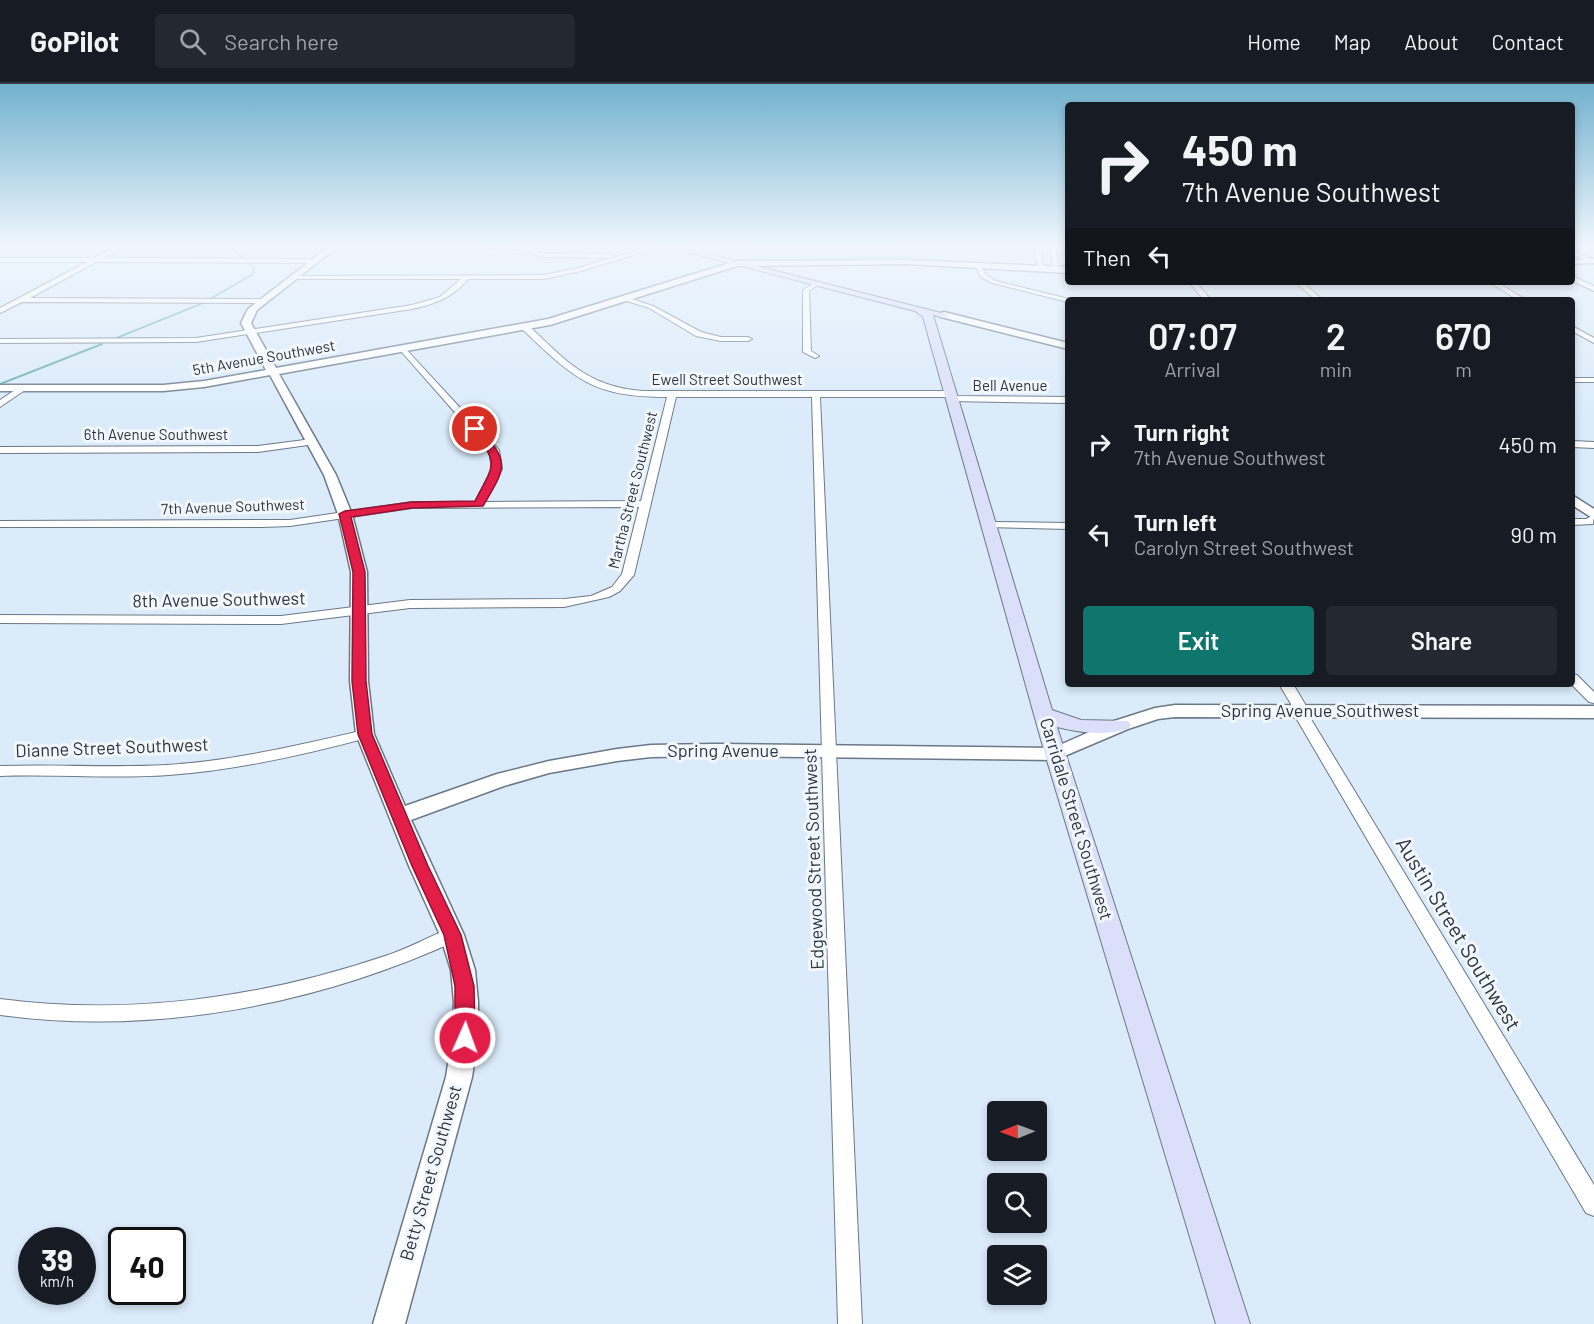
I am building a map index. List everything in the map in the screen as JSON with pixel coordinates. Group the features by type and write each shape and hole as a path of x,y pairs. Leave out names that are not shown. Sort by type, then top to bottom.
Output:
{"main road":[{"path":"882,303 943,320 958,319"},
{"name":"Carridale Street Southwest","path":"932,317 951,397 1055,754 1233,1324"},
{"path":"1044,714 1077,726 1094,728 1121,725"}],"street":[{"path":"0,311 16,303"},
{"path":"250,333 246,323 247,318 253,309 261,303"},
{"path":"0,341 196,340 427,303"},
{"name":"5th Avenue Southwest","path":"0,388 163,388 525,327 572,317 617,303"},
{"path":"636,303 651,307 699,334 721,339 748,339"},
{"path":"806,303 807,352 815,356"},
{"path":"958,319 1065,345"},
{"name":"Ewell Street Southwest","path":"525,327 584,377 601,387 633,393 816,393 951,397"},
{"path":"1575,330 1594,341"},
{"name":"Betty Street Southwest","path":"250,333 312,442 333,483 345,514 359,572 359,681 365,734 420,866 452,935 462,970 466,1002 465,1038 459,1077 389,1324"},
{"path":"403,348 494,450 497,470 479,504"},
{"path":"1575,380 1594,380"},
{"path":"0,404 24,388"},
{"name":"Edgewood Street Southwest","path":"816,393 850,1324"},
{"name":"Martha Street Southwest","path":"616,589 628,575 672,394"},
{"name":"Bell Avenue","path":"951,397 1065,400"},
{"name":"6th Avenue Southwest","path":"0,450 248,450 312,442"},
{"path":"1575,444 1594,445"},
{"path":"1575,501 1594,517 1589,522 1575,522"},
{"name":"7th Avenue Southwest","path":"0,524 262,524 412,505 645,504"},
{"path":"989,525 1065,526"},
{"name":"8th Avenue Southwest","path":"0,619 281,620 410,604 578,602 616,589"},
{"path":"1575,681 1594,699"},
{"name":"Austin Street Southwest","path":"1288,687 1298,704 1299,711 1594,1205"},
{"name":"Spring Avenue Southwest","path":"1055,754 1121,725 1155,714 1175,711 1594,712"},
{"name":"Dianne Street Southwest","path":"0,771 95,772 202,767 273,755 365,734"},
{"name":"Spring Avenue","path":"400,816 508,778 549,767 617,754 708,750 1055,754"},
{"path":"0,1007 44,1013 86,1015 176,1009 245,999 289,991 378,966 452,935"}],"waterway":[{"path":"114,339 203,303"},
{"path":"0,384 102,344"}],"route":[{"path":"465,1038 466,1002 462,970 452,935 420,866 365,734 359,681 359,572 345,514 412,505 479,504 497,470 497,460 494,450 475,429"}]}
